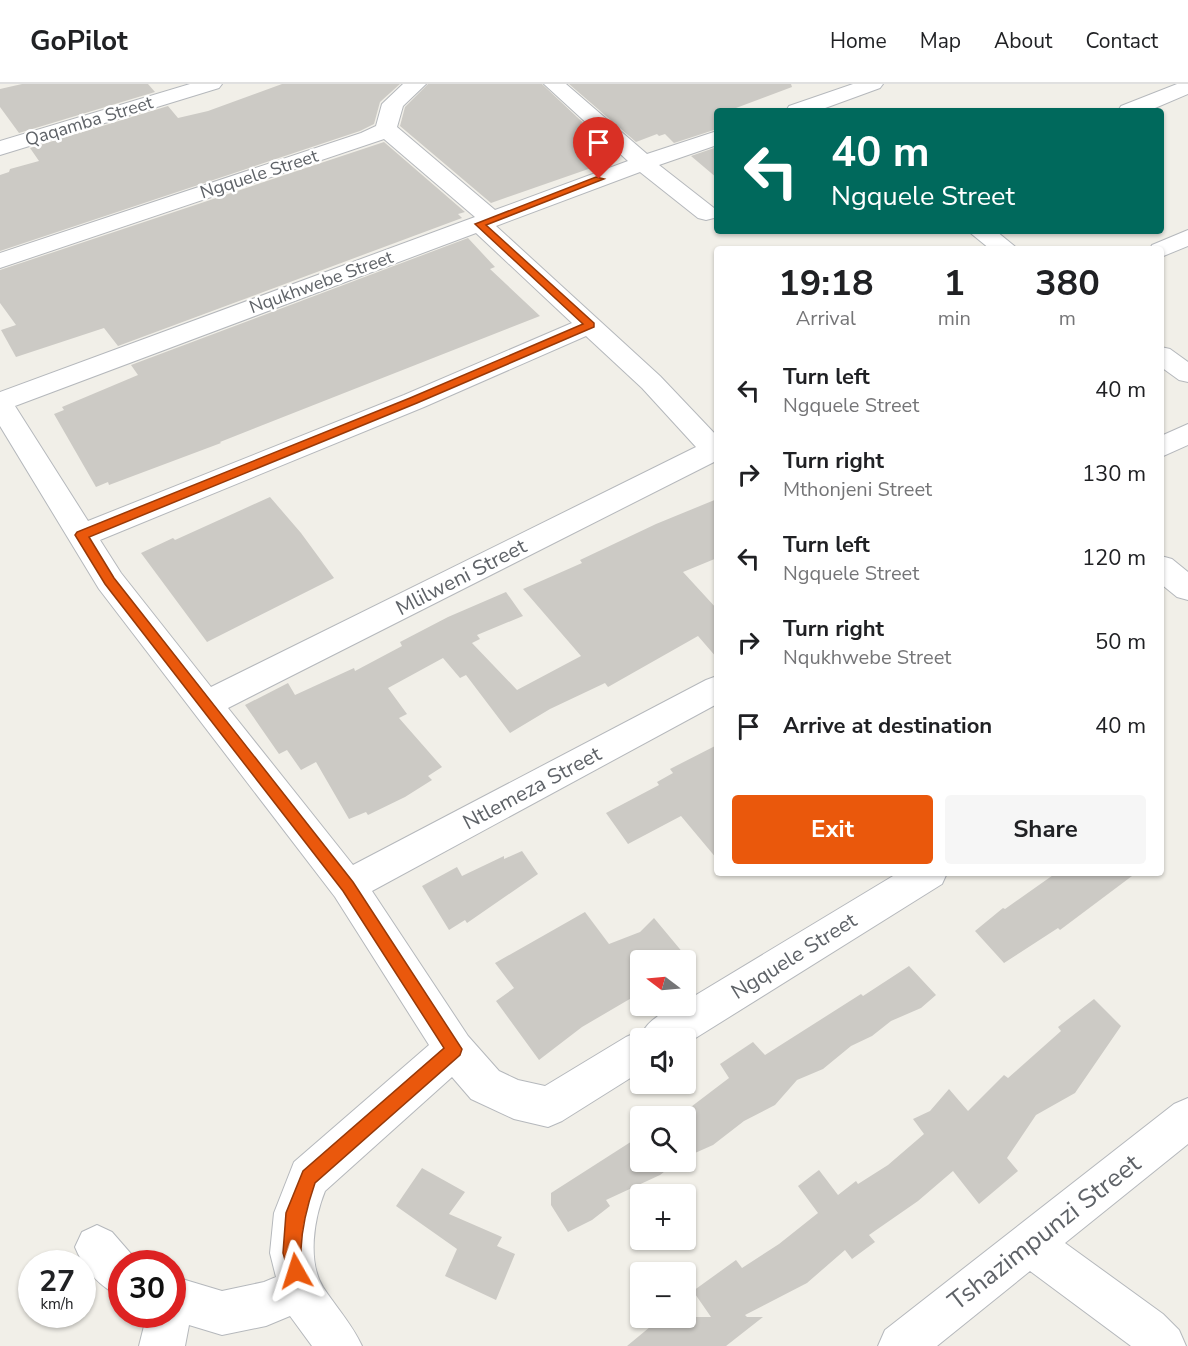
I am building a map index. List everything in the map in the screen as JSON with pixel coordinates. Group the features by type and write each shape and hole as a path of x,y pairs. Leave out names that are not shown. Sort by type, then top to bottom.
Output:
{"street":[{"name":"Qaqamba Street","path":"0,148 212,84"},
{"path":"416,84 393,104 386,129 485,221 651,382 714,449"},
{"path":"554,84 642,163 706,213"},
{"path":"807,108 873,84"},
{"path":"1136,108 1188,87"},
{"name":"Ngquele Street","path":"0,261 369,138 386,129"},
{"name":"Nqukhwebe Street","path":"0,403 485,221 714,139"},
{"path":"984,234 1002,246"},
{"path":"1164,249 1188,237"},
{"path":"82,535 414,401 590,325"},
{"path":"1164,357 1188,374"},
{"path":"0,403 110,581 348,886 454,1049 485,1085 514,1100 548,1107 630,1056"},
{"path":"1164,446 1188,433"},
{"name":"Mlilweni Street","path":"207,704 714,452"},
{"path":"1164,569 1188,589"},
{"name":"Ntlemeza Street","path":"348,886 714,691"},
{"name":"Ngquele Street","path":"676,1028 924,876"},
{"path":"339,1346 324,1329 300,1289 292,1253 295,1213 309,1177 454,1049"},
{"name":"Tshazimpunzi Street","path":"900,1346 1188,1118"},
{"path":"1029,1243 1147,1330 1163,1346"},
{"path":"186,1303 222,1313 266,1304 300,1289"},
{"path":"162,1346 166,1328"}],"building":[{"path":"22,84 148,84 155,92 19,133 0,107 0,89"},
{"path":"282,84 400,84 380,102 374,124 360,131 0,251 0,175 9,172 10,169 39,161 30,148 168,106 178,118 208,111"},
{"path":"428,84 542,84 612,150 590,157 597,166 491,203 400,126 405,107"},
{"path":"569,84 791,84 792,87 736,108 714,108 714,130 674,143 665,134 659,136 657,134 636,142"},
{"path":"384,142 465,212 458,214 462,218 118,346 104,328 16,357 1,330 16,325 0,303 0,270"},
{"path":"714,148 714,175 691,156"},
{"path":"468,238 495,267 490,269 540,316 109,485 108,482 96,487 54,414 64,410 62,407 138,375 131,365"},
{"path":"270,497 301,533 334,578 207,642 141,553"},
{"path":"714,500 714,559 683,572 714,606 714,655 698,636 608,687 605,683 550,709 510,733 466,675 460,678 443,658 388,688 407,714 399,718 442,767 428,776 432,780 405,797 368,815 366,812 349,819 316,762 301,770 287,750 279,754 245,705 288,683 295,695 354,668 355,671 402,646 400,642 448,617 506,592 523,616 477,635 480,639 472,643 517,690 581,656 523,589 582,563 580,560 656,524"},
{"path":"714,747 714,855 681,816 628,844 606,813 659,785 657,782 673,773 670,769"},
{"path":"522,851 538,874 467,923 465,920 449,930 422,886 457,867 462,876 504,856 504,859"},
{"path":"1052,876 1132,876 1060,930 1058,928 1004,963 975,931 1003,908 1005,909"},
{"path":"585,912 609,944 640,932 654,918 681,950 630,950 630,999 582,1027 539,1060 496,1001 514,988 495,963"},
{"path":"909,966 936,995 921,1008 891,1021 872,1036 851,1046 823,1069 797,1080 775,1105 744,1121 713,1145 696,1153 696,1106 692,1106 729,1078 720,1064 753,1042 765,1055 861,994 863,996"},
{"path":"1094,999 1121,1026 1075,1093 1036,1115 1007,1158 1018,1171 979,1204 953,1171 918,1201 869,1235 875,1242 852,1259 845,1250 807,1283 745,1315 763,1317 726,1346 627,1346 649,1328 696,1328 696,1317 711,1317 696,1295 696,1289 736,1260 742,1268 779,1244 818,1213 798,1186 819,1170 838,1195 856,1181 858,1184 888,1165 924,1134 913,1119 930,1111 949,1089 968,1111 1004,1075 1008,1078 1061,1031 1058,1027"},
{"path":"630,1142 630,1172 664,1172 641,1184 630,1184 630,1189 606,1200 610,1206 592,1220 568,1232 551,1205 551,1193"},
{"path":"422,1168 465,1192 449,1214 502,1237 497,1246 515,1254 496,1300 445,1276 457,1249 396,1206"}],"route":[{"path":"296,1271 292,1253 295,1213 309,1177 454,1049 348,886 110,581 82,535 414,401 590,325 480,224 599,179"}]}
